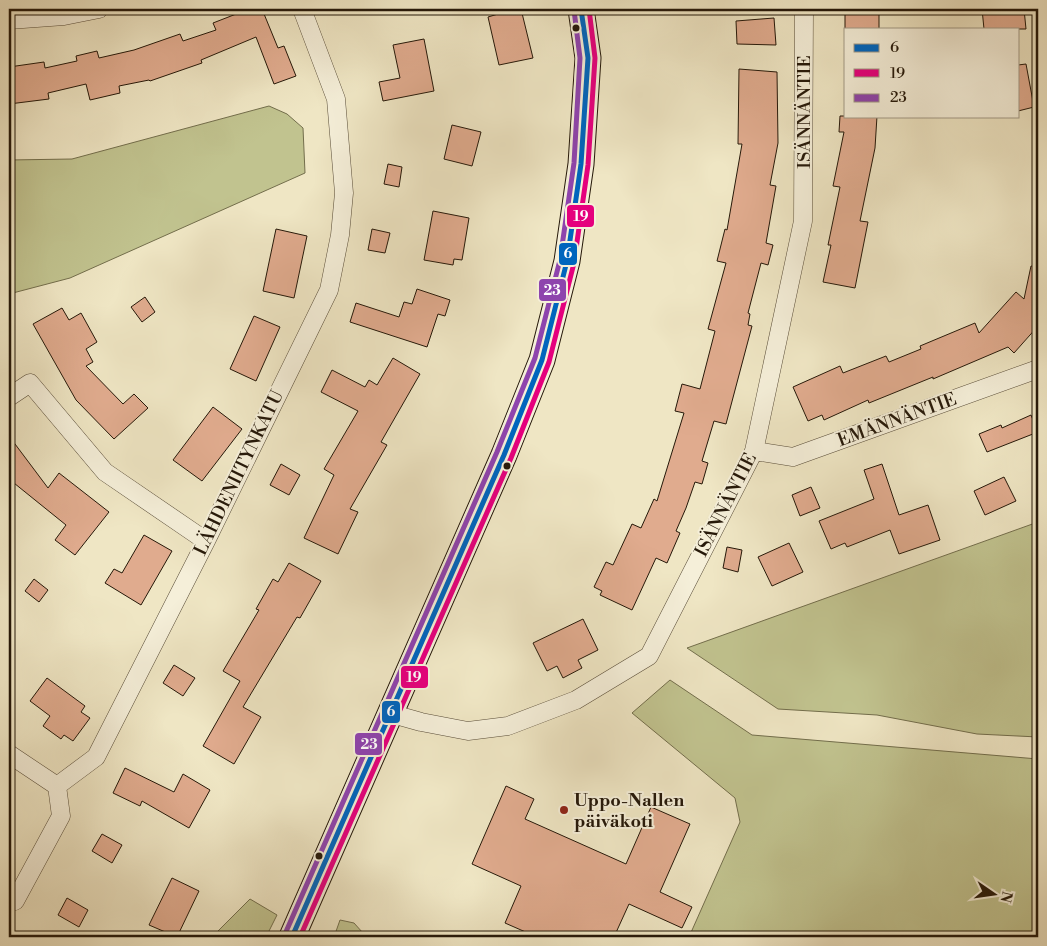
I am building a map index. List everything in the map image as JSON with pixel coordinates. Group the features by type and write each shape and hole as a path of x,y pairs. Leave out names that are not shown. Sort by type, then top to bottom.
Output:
{"main road":[{"path":"292,937 504,455 542,360 568,261 581,164 588,58 582,9"}],"street":[{"path":"9,20 64,16 99,9"},
{"name":"LÄHDENIITYNKATU","path":"57,786 96,757 206,541 329,290 340,235 344,193 336,100 302,9"},
{"name":"ISÄNNÄNTIE","path":"389,713 421,722 468,731 508,726 576,700 649,656 754,451 803,220 804,9"},
{"name":"EMÄNNÄNTIE","path":"754,451 793,457 1038,369"},
{"path":"9,397 30,383 105,472 206,541"},
{"path":"9,754 57,786 61,816 15,901"}],"green space":[{"path":"269,106 287,114 303,128 305,173 70,278 9,294 9,160 72,159"},
{"path":"1038,522 1038,737 977,734 877,715 778,709 687,648"},
{"path":"670,680 752,735 1038,759 1038,937 689,937 740,822 735,798 632,713"},
{"path":"250,899 277,915 266,937 212,937"},
{"path":"340,920 354,923 363,933 375,937 334,937"}],"building":[{"path":"249,9 262,9 278,48 284,46 296,76 274,84 256,37 201,60 202,63 150,81 119,86 120,93 90,100 86,84 48,93 49,99 9,104 9,67 44,62 45,68 77,61 76,56 97,51 99,58 134,50 180,34 183,41 216,30 213,23"},
{"path":"497,9 521,9 533,58 499,65 488,17 498,14"},
{"path":"845,9 879,9 879,28 845,28"},
{"path":"982,9 1024,9 1026,29 984,28"},
{"path":"774,18 776,45 737,44 736,21"},
{"path":"424,39 434,91 383,101 379,82 400,78 393,45"},
{"path":"1026,64 1034,107 1020,110 1020,65"},
{"path":"739,69 777,72 778,143 770,185 776,186 766,243 773,245 768,265 761,263 748,313 750,314 748,325 752,326 726,424 714,421 702,461 708,463 702,484 695,482 676,531 680,533 667,563 656,558 632,610 600,595 602,591 594,587 606,562 613,565 632,524 641,528 654,499 657,501 684,413 675,411 682,384 700,389 715,331 708,329 726,263 717,261 725,229 727,230 742,144 738,144"},
{"path":"840,116 844,116 844,118 877,118 875,148 860,221 868,222 855,288 823,282 831,245 828,245 840,187 833,186 844,132 839,132"},
{"path":"452,125 481,132 472,166 444,159"},
{"path":"388,164 402,167 399,187 384,184"},
{"path":"433,211 469,218 462,260 454,259 453,265 424,260"},
{"path":"276,229 307,236 294,298 263,291"},
{"path":"372,229 390,233 385,253 368,250"},
{"path":"1031,266 1038,267 1038,326 1014,353 1008,347 933,379 933,377 869,403 868,400 824,420 822,415 808,421 793,387 840,366 843,373 886,356 889,362 921,349 920,346 975,323 979,333 1016,292 1024,299"},
{"path":"417,289 450,300 445,316 438,314 427,347 350,322 356,303 399,317 404,302 412,304"},
{"path":"145,297 155,312 142,322 131,307"},
{"path":"62,308 69,320 81,313 97,342 86,349 93,362 86,366 123,404 134,394 148,408 114,439 76,400 33,324"},
{"path":"254,316 280,327 256,381 230,369"},
{"path":"393,358 420,374 381,442 387,445 350,509 358,512 338,554 304,538 334,475 324,469 358,411 321,392 332,370 365,387 369,380 377,385"},
{"path":"213,407 242,429 202,481 173,460"},
{"path":"1031,415 1038,432 987,452 979,434 1001,425 1002,428"},
{"path":"9,436 48,488 59,473 109,512 75,555 55,540 66,525 9,479"},
{"path":"281,464 300,475 289,495 270,485"},
{"path":"882,464 899,515 928,505 940,540 899,554 890,530 847,547 845,543 831,549 819,521 874,499 864,470"},
{"path":"1004,477 1016,501 985,515 974,491"},
{"path":"811,487 820,508 800,516 792,495"},
{"path":"144,535 172,551 141,605 105,583 114,569 122,573"},
{"path":"789,543 803,572 772,586 758,557"},
{"path":"727,547 742,550 738,572 723,568"},
{"path":"289,563 321,581 300,618 297,617 243,707 261,717 234,764 203,746 240,681 223,671 259,610 256,609 273,579 278,582"},
{"path":"34,579 48,590 39,602 25,591"},
{"path":"583,619 598,650 578,660 582,668 563,678 557,666 547,671 533,643"},
{"path":"174,665 195,678 183,696 163,683"},
{"path":"47,678 85,706 81,712 90,718 73,741 64,735 61,739 43,726 50,716 30,701"},
{"path":"125,768 174,792 183,774 210,790 189,828 142,801 140,806 113,793"},
{"path":"506,786 534,799 525,819 626,864 651,807 690,824 660,892 692,907 682,928 629,904 614,937 537,937 505,923 521,886 472,864"},
{"path":"102,834 122,845 112,863 92,851"},
{"path":"172,878 199,891 177,937 149,925"},
{"path":"67,898 88,910 79,927 58,915"}],"transit line":[{"name":"6","path":"292,937 504,455 542,360 567,261 581,164 588,58 581,9"},
{"name":"19","path":"300,937 511,458 549,362 574,263 588,165 595,58 589,9"},
{"name":"23","path":"285,934 497,452 535,358 560,260 574,163 580,58 574,10"}],"place":[{"name":"Uppo-Nallen päiväkoti","path":"564,810"}]}
